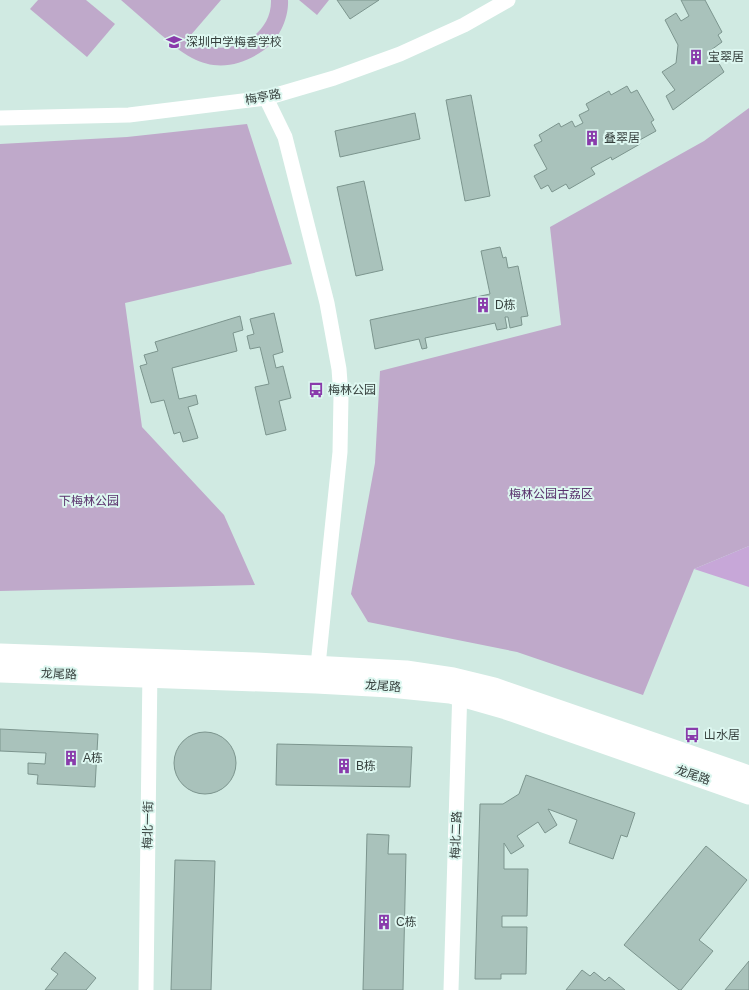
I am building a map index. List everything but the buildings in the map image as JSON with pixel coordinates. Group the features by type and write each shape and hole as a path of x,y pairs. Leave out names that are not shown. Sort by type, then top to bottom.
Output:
{"street":[{"name":"梅亭路","path":"0,118 129,115 266,98 334,78 400,54 464,25 508,0"},
{"path":"266,98 285,137 327,303 339,368 341,423 340,452 317,674"},
{"name":"龙尾路","path":"0,654 150,668 317,674 403,688 435,691 460,687 494,688 749,776"},
{"name":"龙尾路","path":"0,672 150,668"},
{"name":"梅北一街","path":"146,990 150,668"},
{"name":"龙尾路","path":"460,687 506,709 749,794"},
{"name":"梅北二路","path":"452,990 460,687"}],"green space":[{"path":"38,0 86,0 115,24 87,57 30,9"},
{"path":"121,0 221,0 190,36 206,46 223,48 243,42 260,30 270,11 271,0 288,0 288,7 282,28 269,46 247,60 229,65 220,65 201,62 183,53"},
{"path":"299,0 329,0 317,15"},
{"name":"梅林公园古荔区","path":"749,108 749,546 694,569 643,695 517,652 368,622 351,594 375,463 380,371 561,325 550,227 704,141"},
{"name":"下梅林公园","path":"247,124 292,264 125,303 142,427 224,515 255,585 0,591 0,144 127,137"}],"shaded area":[{"path":"749,546 749,587 694,569"}],"place":[{"name":"深圳中学梅香学校","path":"174,42"},
{"name":"宝翠居","path":"696,57"},
{"name":"叠翠居","path":"592,138"},
{"name":"D栋","path":"483,305"},
{"name":"梅林公园","path":"316,390"},
{"name":"山水居","path":"692,735"},
{"name":"A栋","path":"71,758"},
{"name":"B栋","path":"344,766"},
{"name":"C栋","path":"384,922"}]}
